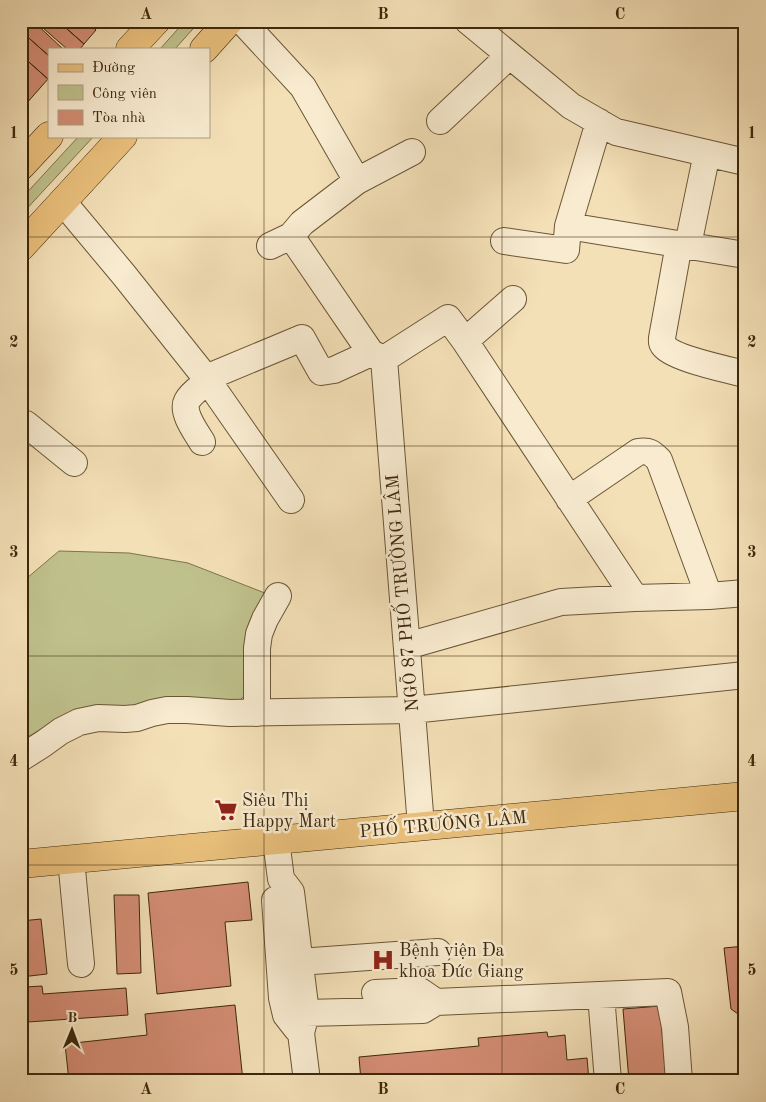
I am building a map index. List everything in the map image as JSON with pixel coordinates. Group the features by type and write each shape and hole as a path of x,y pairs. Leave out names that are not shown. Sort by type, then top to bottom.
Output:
{"main road":[{"path":"131,48 156,21"},
{"path":"205,48 229,21"},
{"path":"21,166 48,137"},
{"path":"21,246 121,138"},
{"name":"PHỐ TRƯỜNG LÂM","path":"21,864 745,796"}],"street":[{"path":"242,21 303,87 357,181"},
{"path":"468,21 571,106 616,132 745,162"},
{"path":"440,121 509,56"},
{"path":"504,241 566,250 568,226 599,122"},
{"path":"377,356 281,241 357,181 412,152"},
{"path":"707,153 683,245 662,342 663,346 678,355 745,374"},
{"path":"63,202 124,275 207,380 291,500"},
{"path":"568,226 745,255"},
{"path":"464,341 514,299"},
{"path":"202,442 189,420 186,401 207,380 302,338 321,372 334,370 377,356 448,318 635,598"},
{"name":"NGÕ 87 PHỐ TRƯỜNG LÂM","path":"377,356 407,646 421,826"},
{"path":"21,427 26,424 74,463"},
{"path":"569,499 638,452 646,451 653,454 659,460 709,596"},
{"path":"407,646 561,602 745,593"},
{"path":"257,713 257,648 259,634 278,596"},
{"path":"21,758 61,731 79,722 98,718 137,718 167,710 223,713 412,710 745,675"},
{"path":"276,840 281,879 291,892 299,962 296,1011"},
{"path":"71,859 81,964"},
{"path":"281,879 274,891 307,1081"},
{"path":"299,962 438,952"},
{"path":"296,1011 423,1010 436,1002 668,992 676,1027 679,1081"},
{"path":"601,995 608,1081"}],"green space":[{"path":"185,21 200,21 176,48 161,48"},
{"path":"77,138 92,138 21,215 21,199"},
{"path":"59,551 129,553 188,563 270,595 245,695 239,701 145,704 61,717 21,741 21,578 27,578"}],"building":[{"path":"29,21 33,21 62,48 48,48 48,55 21,31"},
{"path":"35,21 58,21 84,44 81,48 66,48"},
{"path":"58,21 85,21 96,30 84,44"},
{"path":"21,31 48,55 48,79 21,55"},
{"path":"21,55 48,79 26,104 21,100"},
{"path":"248,882 252,920 225,922 231,986 157,994 148,893"},
{"path":"114,895 139,895 141,973 117,974"},
{"path":"41,919 47,974 21,977 21,921"},
{"path":"745,946 745,1019 731,1009 724,948"},
{"path":"42,986 43,994 126,988 128,1015 28,1022 26,987"},
{"path":"235,1005 243,1081 69,1081 65,1044 147,1035 145,1014"},
{"path":"660,1006 666,1081 629,1081 623,1009"},
{"path":"547,1032 548,1037 565,1035 567,1060 587,1058 589,1081 361,1081 359,1057 479,1046 478,1038"}],"place":[{"name":"Siêu Thị Happy Mart","path":"226,810"},
{"name":"Bệnh viện Đa khoa Đức Giang","path":"383,960"}]}
